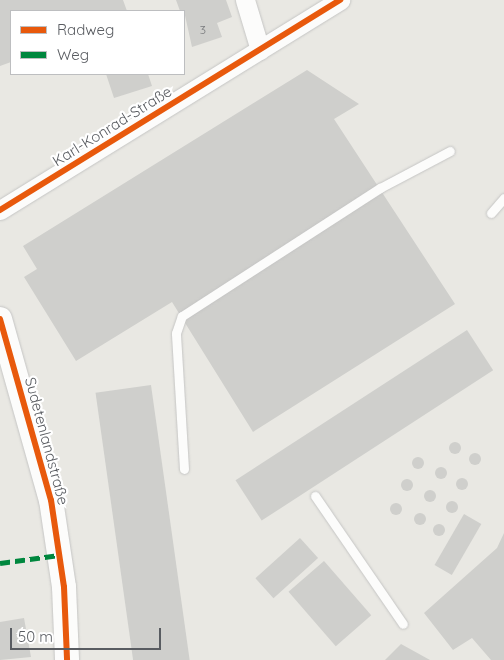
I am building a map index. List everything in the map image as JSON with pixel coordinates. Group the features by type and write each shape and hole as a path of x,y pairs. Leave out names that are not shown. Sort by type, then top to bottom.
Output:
{"street":[{"path":"245,0 260,50"},
{"name":"Karl-Konrad-Straße","path":"0,210 340,0"},
{"name":"Sudetenlandstraße","path":"0,319 52,500 64,588 67,660"}],"lane":[{"path":"184,468 176,333 182,316 380,188 450,151"},
{"path":"492,213 504,198"},
{"path":"315,496 403,624"}],"building":[{"path":"0,0 123,0 127,10 10,10 10,62 0,66"},
{"path":"176,0 226,0 232,17 217,23 222,37 192,47 185,10 180,10"},
{"path":"307,70 359,104 334,119 455,304 253,432 172,302 76,361 24,277 37,269 23,246"},
{"path":"106,75 148,75 152,86 114,98"},
{"path":"467,330 493,370 262,521 236,480"},
{"path":"151,385 190,660 133,660 96,393"},
{"path":"457,442 460,443 460,453 453,454 450,453 449,446 450,443"},
{"path":"477,453 480,454 480,464 473,465 470,464 469,457 470,454"},
{"path":"420,457 423,458 423,468 416,469 413,468 412,461 413,458"},
{"path":"443,467 446,468 446,478 439,479 436,478 435,471 436,468"},
{"path":"464,478 467,479 467,489 460,490 457,489 456,482 457,479"},
{"path":"409,479 412,480 412,490 405,491 402,490 401,483 402,480"},
{"path":"432,490 435,491 435,501 428,502 425,501 424,494 425,491"},
{"path":"454,501 457,502 457,512 450,513 447,512 446,505 447,502"},
{"path":"398,503 401,504 401,514 394,515 391,514 390,507 391,504"},
{"path":"422,513 425,514 425,524 418,525 415,524 414,517 415,514"},
{"path":"464,514 481,524 452,575 434,565"},
{"path":"441,524 444,525 444,535 437,536 434,535 433,528 434,525"},
{"path":"504,533 504,660 491,660 472,638 453,650 424,613 497,548"},
{"path":"300,538 318,558 273,598 255,578"},
{"path":"324,561 371,615 336,646 289,592"},
{"path":"24,618 31,657 0,660 0,622"},
{"path":"401,644 430,660 385,660"}],"marked path":[{"path":"0,563 59,555"}],"cycle path":[{"path":"0,210 340,0"},
{"path":"0,319 51,500 64,587 67,660"}]}
